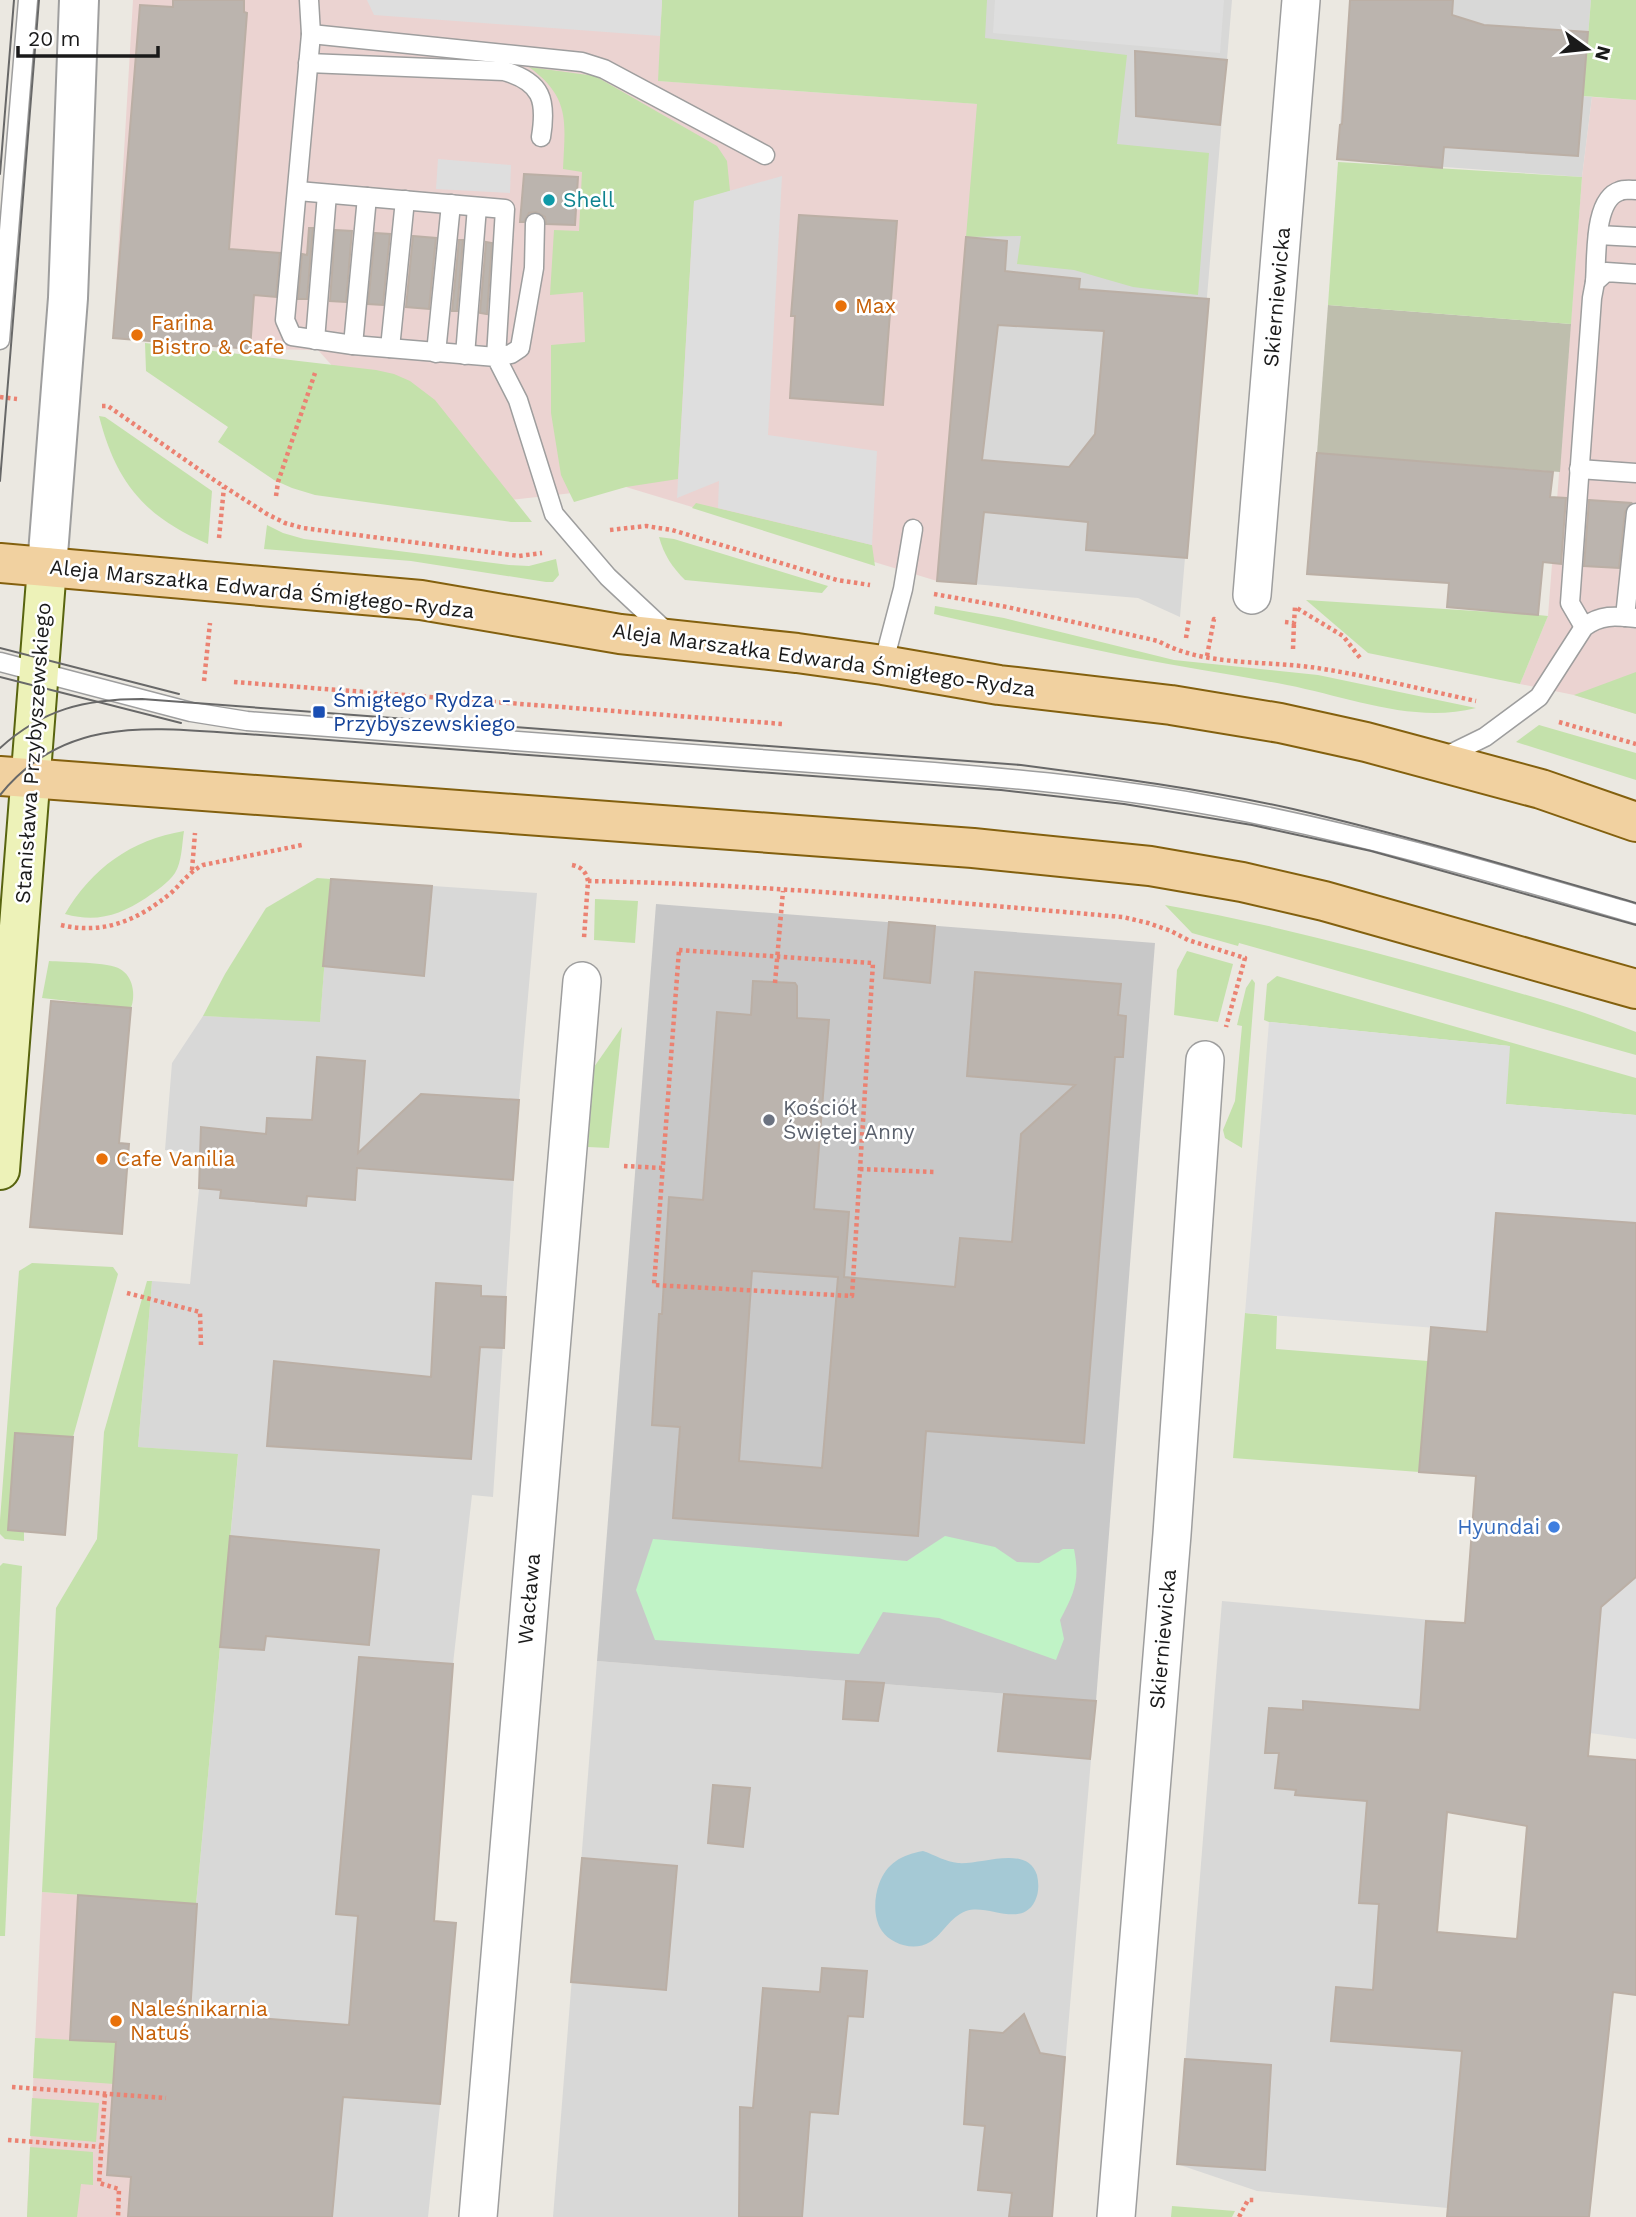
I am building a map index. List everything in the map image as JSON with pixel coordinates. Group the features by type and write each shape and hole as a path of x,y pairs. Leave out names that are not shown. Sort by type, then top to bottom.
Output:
{"main road":[{"name":"Aleja Marszałka Edwarda Śmigłego-Rydza","path":"0,563 421,600 676,641 797,653 999,685 1171,705 1280,723 1438,760 1541,789 1636,822"},
{"name":"Stanisława Przybyszewskiego","path":"0,1170 15,778 39,672 47,567"},
{"path":"15,778 973,848 1150,866 1242,881 1324,901 1636,989"}],"street":[{"name":"Stanisława Przybyszewskiego","path":"47,567 68,298 79,0"},
{"name":"Skierniewicka","path":"1252,594 1301,0"},
{"name":"Wacława","path":"478,2217 582,981"},
{"name":"Skierniewicka","path":"1115,2217 1169,1562 1205,1060"}],"lane":[{"path":"0,340 28,0"},
{"path":"309,0 312,34 285,320 292,336 436,353 496,357 512,354 520,348 534,268 535,223"},
{"path":"312,34 582,62 604,69 765,155"},
{"path":"308,63 504,71 523,76 535,86 543,100 544,121 541,137"},
{"path":"1584,627 1570,603 1600,214 1608,197 1620,190 1636,190"},
{"path":"298,191 505,209 496,357 518,400 554,514 608,577 676,641"},
{"path":"320,341 327,194"},
{"path":"353,345 367,197"},
{"path":"390,348 405,200"},
{"path":"436,353 451,204"},
{"path":"465,355 477,207"},
{"path":"1598,234 1636,237"},
{"path":"1595,282 1606,272 1636,274"},
{"path":"1579,469 1636,473"},
{"path":"1438,760 1485,737 1539,697 1584,627 1604,616 1630,617 1636,513"},
{"path":"883,665 903,589 913,529"},
{"path":"0,662 201,714 247,721 934,772 1157,796 1273,817 1358,837 1636,914"}],"path":[{"path":"276,496 320,341"},
{"path":"0,397 15,399"},
{"path":"98,405 108,406 224,487 285,523 303,528 519,556 544,552"},
{"path":"218,546 224,487"},
{"path":"608,530 659,527 837,580 1007,607 1158,641 1175,651 1231,660 1317,668 1480,702"},
{"path":"1295,607 1343,636 1361,659"},
{"path":"1186,638 1189,619"},
{"path":"1293,649 1294,623"},
{"path":"204,688 206,663"},
{"path":"233,682 784,724"},
{"path":"1546,718 1636,744"},
{"path":"192,870 195,827"},
{"path":"57,924 78,929 96,929 133,920 173,891 192,870 221,860 311,844"},
{"path":"569,864 579,866 586,873 588,881 582,981"},
{"path":"588,881 649,882 783,891 1123,918 1148,923 1188,940 1245,958 1228,1023 1205,1060"},
{"path":"775,983 783,891"},
{"path":"678,950 777,957 873,963 852,1296 654,1286 678,950"},
{"path":"624,1166 662,1168"},
{"path":"860,1169 935,1172"},
{"path":"127,1293 200,1312 201,1346"},
{"path":"12,2087 166,2098"},
{"path":"106,2094 99,2183 119,2189 118,2217"},
{"path":"8,2140 101,2147"},
{"path":"1238,2217 1248,2200 1256,2200"}],"shaded area":[{"path":"133,0 662,0 659,81 978,104 937,581 626,487 458,506 318,350 250,349 113,338"},
{"path":"367,0 662,0 660,36 374,15"},
{"path":"986,0 1232,0 1180,617 1138,598 937,581"},
{"path":"995,0 1224,0 1220,53 993,33"},
{"path":"1350,0 1591,0 1583,96 1592,97 1582,177 1337,159"},
{"path":"1592,97 1636,100 1636,714 1574,695 1520,684 1548,616 1582,177"},
{"path":"438,159 511,165 510,193 436,189"},
{"path":"782,176 768,435 877,451 872,545 718,508 719,481 677,498 694,201"},
{"path":"1328,305 1571,324 1560,472 1317,453"},
{"path":"331,879 537,893 519,1100 493,1497 472,1495 453,1664 434,1921 456,1923 428,2217 172,2217 196,1904 238,1455 138,1447 152,1281 190,1284 199,1189 201,1153 165,1150 172,1063 203,1016 320,1021"},
{"path":"656,904 1155,943 1096,1701 597,1661"},
{"path":"1269,1022 1510,1046 1506,1104 1636,1115 1636,1223 1487,1332 1245,1313"},
{"path":"1636,1577 1636,1739 1590,1733 1601,1607"},
{"path":"1222,1601 1465,1623 1439,1909 1430,2048 1462,2052 1448,2208 1257,2191 1177,2164"},
{"path":"597,1661 1096,1701 1052,2217 553,2217"},
{"path":"42,1892 196,1904 172,2217 27,2217"}],"green space":[{"path":"662,0 987,0 985,38 1127,55 1117,144 1209,153 1198,295 1133,287 1074,270 1017,264 1021,236 966,237 977,104 658,81"},
{"path":"1591,0 1636,0 1636,100 1583,96"},
{"path":"529,67 595,76 717,146 727,161 730,191 694,202 678,479 626,487 574,502 561,475 551,413 551,345 585,342 583,292 550,295 554,230 579,231 582,172 563,169 564,124 559,101 543,78"},
{"path":"1338,162 1582,177 1571,324 1328,305"},
{"path":"145,343 376,370 410,381 435,400 532,522 511,522 315,495 274,480 218,442 228,427 146,371"},
{"path":"99,416 105,417 212,491 208,544 167,522 136,495 114,460"},
{"path":"696,503 872,545 875,566 692,508"},
{"path":"267,525 304,539 509,565 529,566 556,559 559,575 553,582 546,582 411,561 264,549"},
{"path":"659,537 674,539 828,586 822,593 685,580 669,560"},
{"path":"1306,600 1548,616 1520,684 1368,653"},
{"path":"935,606 1004,618 1174,660 1318,675 1476,708 1429,713 1381,707 1287,685 1130,657 942,616 934,614"},
{"path":"1636,672 1636,714 1574,695"},
{"path":"1539,725 1636,753 1636,780 1516,742"},
{"path":"184,831 175,873 146,898 108,916 88,918 65,914 88,883 115,859 147,841"},
{"path":"317,878 331,879 320,1022 203,1016 225,974 266,908"},
{"path":"595,899 638,901 635,943 594,940"},
{"path":"1165,905 1278,928 1353,947 1572,1009 1636,1032 1636,1055 1239,943 1238,946 1192,933"},
{"path":"1187,951 1233,964 1218,1022 1174,1015 1177,970"},
{"path":"49,961 97,964 120,969 128,976 132,986 131,1008 42,998"},
{"path":"1277,976 1636,1078 1636,1115 1505,1104 1509,1046 1269,1022 1264,1020 1267,984"},
{"path":"1252,979 1255,983 1242,1148 1225,1138 1223,1130 1235,1101 1242,1026 1237,1025 1246,988"},
{"path":"622,1027 609,1148 588,1147 594,1067"},
{"path":"32,1263 113,1267 118,1274 73,1437 15,1433 8,1530 24,1531 24,1541 5,1539 0,1534 0,1520 19,1271"},
{"path":"147,1281 152,1281 138,1447 238,1454 196,1904 42,1892 56,1608 97,1539 104,1432"},
{"path":"1245,1313 1277,1316 1276,1349 1428,1361 1419,1472 1233,1458"},
{"path":"945,1536 995,1547 1017,1562 1039,1563 1063,1549 1074,1549 1076,1578 1073,1593 1060,1620 1064,1639 1056,1660 939,1618 883,1612 859,1654 655,1640 636,1590 653,1539 907,1561"},
{"path":"3,1563 22,1566 5,1936 0,1936 0,1566"},
{"path":"35,2038 187,2046 182,2089 33,2078"},
{"path":"32,2098 99,2103 96,2142 30,2136"},
{"path":"30,2147 93,2152 93,2185 81,2184 77,2217 27,2217"},
{"path":"1172,2206 1235,2211 1232,2217 1171,2217"}],"water":[{"path":"923,1851 958,1863 1002,1858 1024,1860 1032,1866 1037,1875 1035,1901 1029,1909 1021,1913 975,1909 966,1911 955,1917 935,1939 924,1945 897,1943 886,1936 879,1926 875,1908 877,1890 891,1865 908,1855"}],"building":[{"path":"173,0 244,0 244,12 247,13 229,249 280,253 276,297 254,295 250,349 113,338 140,5 173,7"},
{"path":"1350,0 1453,0 1452,15 1484,25 1588,32 1578,156 1444,147 1442,168 1337,159 1342,124"},
{"path":"1135,51 1227,60 1220,125 1136,116"},
{"name":"Shell","path":"524,174 578,177 575,225 546,224 545,217 536,212 529,213 524,222 520,222"},
{"name":"Max","path":"799,215 897,221 883,405 790,398 795,316 791,316"},
{"path":"309,228 313,228 307,299 298,299 302,254 307,255"},
{"path":"335,230 352,231 346,302 330,301"},
{"path":"375,233 390,234 383,305 368,304"},
{"path":"413,236 436,238 429,309 406,307"},
{"path":"966,237 1007,241 1005,271 1080,279 1079,289 1209,299 1187,558 1086,550 1088,522 984,512 976,584 937,581","holes":["998,325 1104,331 1095,434 1069,467 982,460"]},
{"path":"459,240 463,240 457,311 452,311"},
{"path":"486,242 492,243 487,314 480,313"},
{"path":"1317,453 1553,472 1550,497 1566,498 1561,564 1543,562 1538,615 1447,607 1449,583 1307,574"},
{"path":"1589,500 1631,503 1625,512 1619,568 1584,566"},
{"path":"331,879 432,886 424,976 323,966"},
{"path":"889,922 935,926 930,983 884,978"},
{"path":"975,972 1121,984 1118,1015 1126,1016 1123,1057 1115,1057 1084,1443 926,1431 918,1536 673,1518 680,1427 652,1425 669,1197 703,1200 717,1012 751,1015 753,981 795,983 797,1018 829,1020 814,1209 849,1212 844,1277 955,1287 960,1238 1012,1242 1021,1134 1075,1085 967,1076","holes":["752,1271 838,1277 822,1468 739,1461"]},
{"path":"51,1001 131,1008 119,1143 129,1144 122,1234 30,1227"},
{"path":"317,1057 365,1061 358,1153 421,1094 519,1100 513,1180 357,1168 355,1200 307,1196 306,1206 220,1198 221,1190 199,1188 201,1127 266,1134 267,1118 312,1120"},
{"path":"1496,1213 1636,1223 1636,1577 1601,1607 1588,1756 1636,1760 1636,1995 1613,1992 1589,2217 1447,2217 1462,2051 1331,2041 1336,1987 1373,1990 1379,1904 1359,1903 1367,1801 1295,1795 1296,1790 1275,1788 1279,1753 1265,1753 1269,1708 1303,1710 1303,1701 1420,1710 1426,1621 1465,1623 1476,1476 1419,1472 1431,1327 1487,1332","holes":["1447,1812 1527,1826 1517,1939 1437,1932"]},
{"path":"436,1283 481,1286 481,1296 506,1297 504,1348 480,1347 471,1459 267,1446 274,1361 431,1377"},
{"path":"15,1433 73,1437 65,1535 8,1530"},
{"path":"230,1536 379,1550 369,1645 266,1636 264,1650 220,1647"},
{"path":"359,1657 453,1664 434,1921 456,1923 440,2104 343,2097 332,2217 128,2217 131,2177 107,2175 116,2042 70,2040 78,1895 197,1904 190,2013 349,2025 358,1916 336,1914"},
{"path":"846,1681 884,1683 878,1721 843,1719"},
{"path":"1004,1694 1096,1701 1090,1759 998,1751"},
{"path":"713,1785 750,1788 743,1847 708,1843"},
{"path":"582,1858 677,1866 666,1990 571,1982"},
{"path":"822,1968 867,1971 863,2017 848,2016 838,2114 810,2112 802,2217 739,2217 740,2107 753,2108 763,1988 820,1992"},
{"path":"1024,2014 1040,2053 1065,2057 1052,2217 1009,2217 1012,2193 978,2190 985,2126 964,2124 970,2030 1003,2033"},
{"path":"1185,2059 1271,2065 1265,2170 1177,2164"}],"tram line":[{"path":"0,174 14,0"},
{"path":"0,481 39,0"},
{"path":"0,648 179,694"},
{"path":"0,677 181,723"},
{"path":"0,748 32,724 66,709 102,701 142,699 1021,765 1191,789 1293,809 1422,842 1636,903"},
{"path":"0,795 25,769 53,750 82,739 145,729 246,734 1001,790 1124,804 1252,825 1371,851 1636,925"}],"place":[{"name":"Shell","path":"549,200"},
{"name":"Max","path":"841,306"},
{"name":"Farina Bistro & Cafe","path":"137,335"},
{"name":"Śmigłego Rydza - Przybyszewskiego","path":"319,712"},
{"name":"Kościół Świętej Anny","path":"769,1120"},
{"name":"Cafe Vanilia","path":"102,1159"},
{"name":"Hyundai","path":"1554,1527"},
{"name":"Naleśnikarnia Natuś","path":"116,2021"}]}
